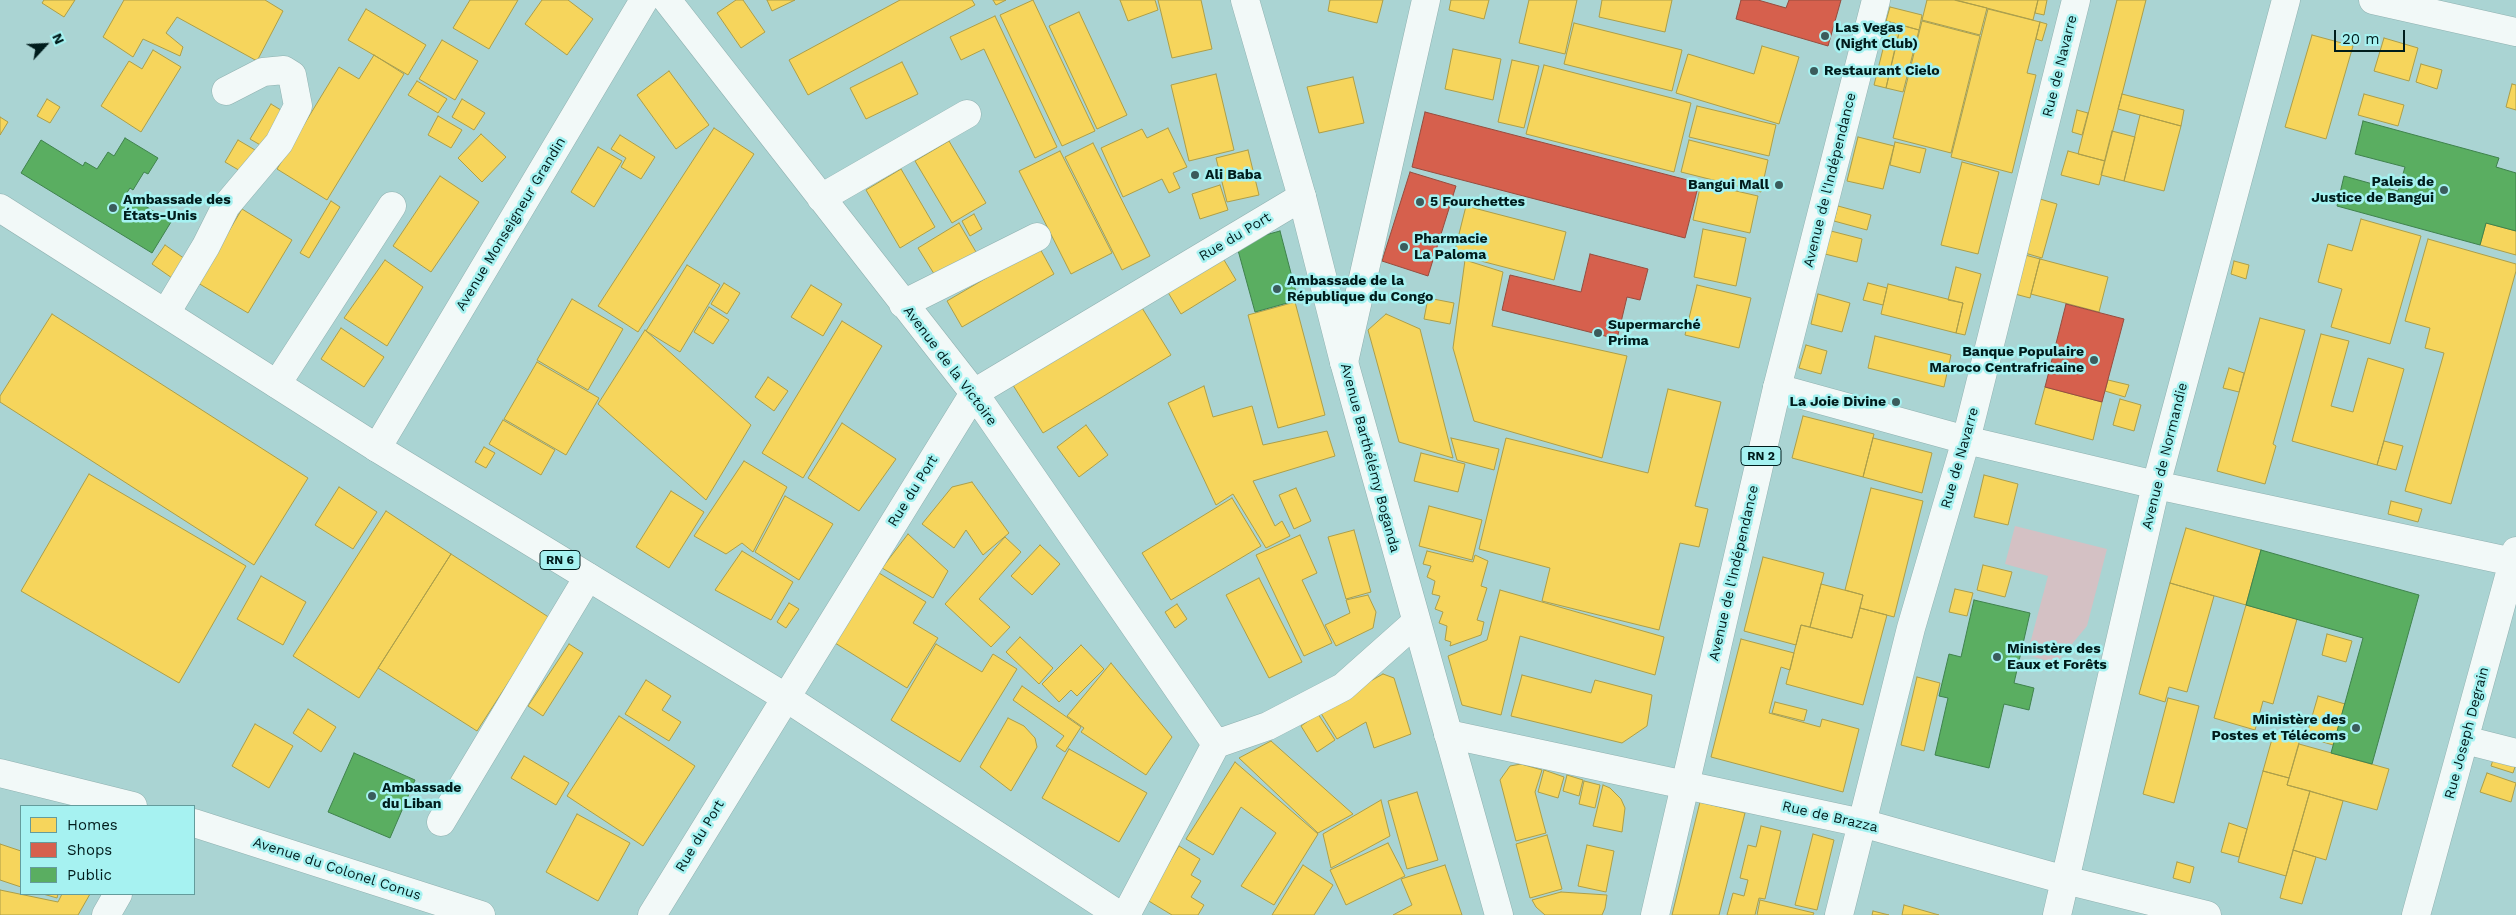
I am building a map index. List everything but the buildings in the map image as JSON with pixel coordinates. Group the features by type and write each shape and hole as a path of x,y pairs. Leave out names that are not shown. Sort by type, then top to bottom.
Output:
{"street":[{"name":"Avenue Monseigneur Grandin","path":"377,448 644,0"},
{"name":"Avenue de la Victoire","path":"667,0 974,393 1216,744"},
{"name":"Avenue Barthélémy Boganda","path":"1245,0 1302,197 1344,362 1415,624 1499,915"},
{"path":"1344,362 1426,0"},
{"name":"Avenue de l'Indépendance","path":"1655,915 1777,388 1876,0"},
{"name":"Rue de Navarre","path":"1839,915 1911,628 1966,440 2076,0"},
{"name":"Avenue de Normandie","path":"2057,915 2156,484 2286,0"},
{"path":"2373,0 2516,32"},
{"path":"166,313 206,246 226,206 279,143 298,106 292,76 284,70 262,72 226,91"},
{"path":"821,198 967,114"},
{"name":"Rue du Port","path":"652,915 784,697 974,393 1302,197"},
{"path":"277,384 392,206"},
{"name":"RN 6","path":"0,208 377,448 784,697 1119,915"},
{"path":"903,304 1037,237"},
{"path":"1777,388 1966,440 2156,484 2515,557"},
{"name":"Rue Joseph Degrain","path":"2416,915 2466,740 2515,557"},
{"path":"441,822 588,577"},
{"path":"1126,915 1216,744 1268,726 1343,687 1415,624"},
{"name":"Rue de Brazza","path":"1448,734 1862,823 2065,880 2207,915"},
{"path":"2466,740 2516,753"},
{"path":"0,773 130,805"},
{"name":"Avenue du Colonel Conus","path":"195,823 481,915"},
{"path":"106,915 117,895"}],"shaded area":[{"path":"2015,526 2107,549 2087,626 2056,663 2027,655 2048,576 2005,564"}],"place":[{"name":"Las Vegas (Night Club)","path":"1825,36"},
{"name":"Restaurant Cielo","path":"1814,71"},
{"name":"Ali Baba","path":"1195,175"},
{"name":"Bangui Mall","path":"1779,185"},
{"name":"Paleis de Justice de Bangui","path":"2444,190"},
{"name":"5 Fourchettes","path":"1420,202"},
{"name":"Ambassade des États-Unis","path":"113,208"},
{"name":"Pharmacie La Paloma","path":"1404,247"},
{"name":"Ambassade de la République du Congo","path":"1277,289"},
{"name":"Supermarché Prima","path":"1598,333"},
{"name":"Banque Populaire Maroco Centrafricaine","path":"2094,360"},
{"name":"La Joie Divine","path":"1896,402"},
{"name":"Ministère des Eaux et Forêts","path":"1997,657"},
{"name":"Ministère des Postes et Télécoms","path":"2356,728"},
{"name":"Ambassade du Liban","path":"372,796"}]}
